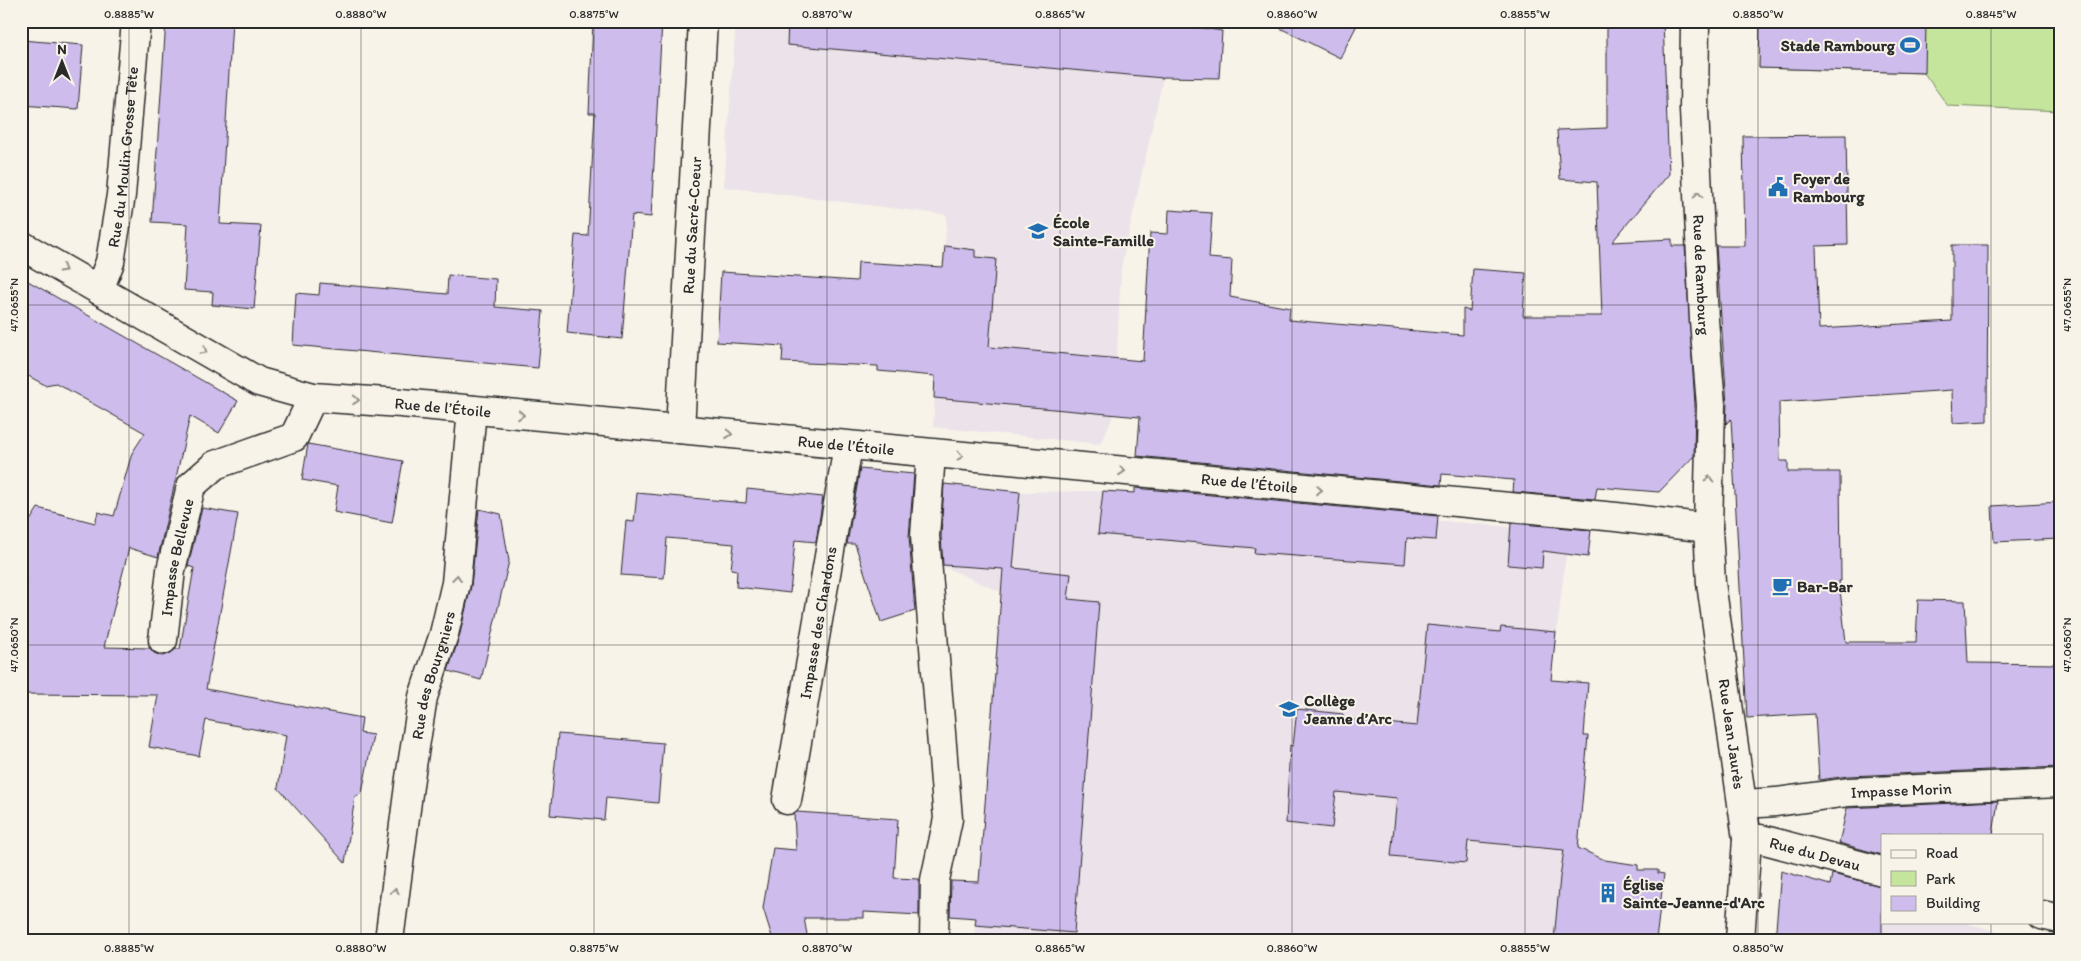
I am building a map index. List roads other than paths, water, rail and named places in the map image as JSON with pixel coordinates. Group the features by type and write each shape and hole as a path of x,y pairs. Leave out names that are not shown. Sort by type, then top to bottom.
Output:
{"street":[{"name":"Rue du Moulin Grosse Tête","path":"99,290 110,262 121,195 136,21"},
{"name":"Rue du Sacré-Coeur","path":"680,429 703,21"},
{"name":"Rue de Rambourg","path":"1695,21 1694,110 1704,320 1711,405 1708,528"},
{"name":"Rue de l’Étoile","path":"21,245 259,382 313,397 680,429 1616,517 1708,528"},
{"name":"Impasse Bellevue","path":"163,640 171,570 191,486 215,465 294,438 313,397"},
{"name":"Rue des Bourgniers","path":"389,940 410,778 423,697 444,634 456,583 472,410"},
{"name":"Impasse des Chardons","path":"787,800 848,446"},
{"path":"931,454 925,536 948,819 936,880 934,940"},
{"name":"Rue Jean Jaurès","path":"1708,528 1711,583 1744,804 1747,839 1740,940"},
{"name":"Impasse Morin","path":"1744,804 1776,802 1849,792 2060,783"},
{"name":"Rue du Devau","path":"1747,839 1761,839 1881,871"},
{"path":"2044,916 2060,920"}],"place":[{"name":"Stade Rambourg","path":"1910,45"},
{"name":"Foyer de Rambourg","path":"1778,187"},
{"name":"École Sainte-Famille","path":"1038,231"},
{"name":"Bar-Bar","path":"1782,586"},
{"name":"Collège Jeanne d’Arc","path":"1289,709"},
{"name":"Église Sainte-Jeanne-d'Arc","path":"1608,893"}]}
